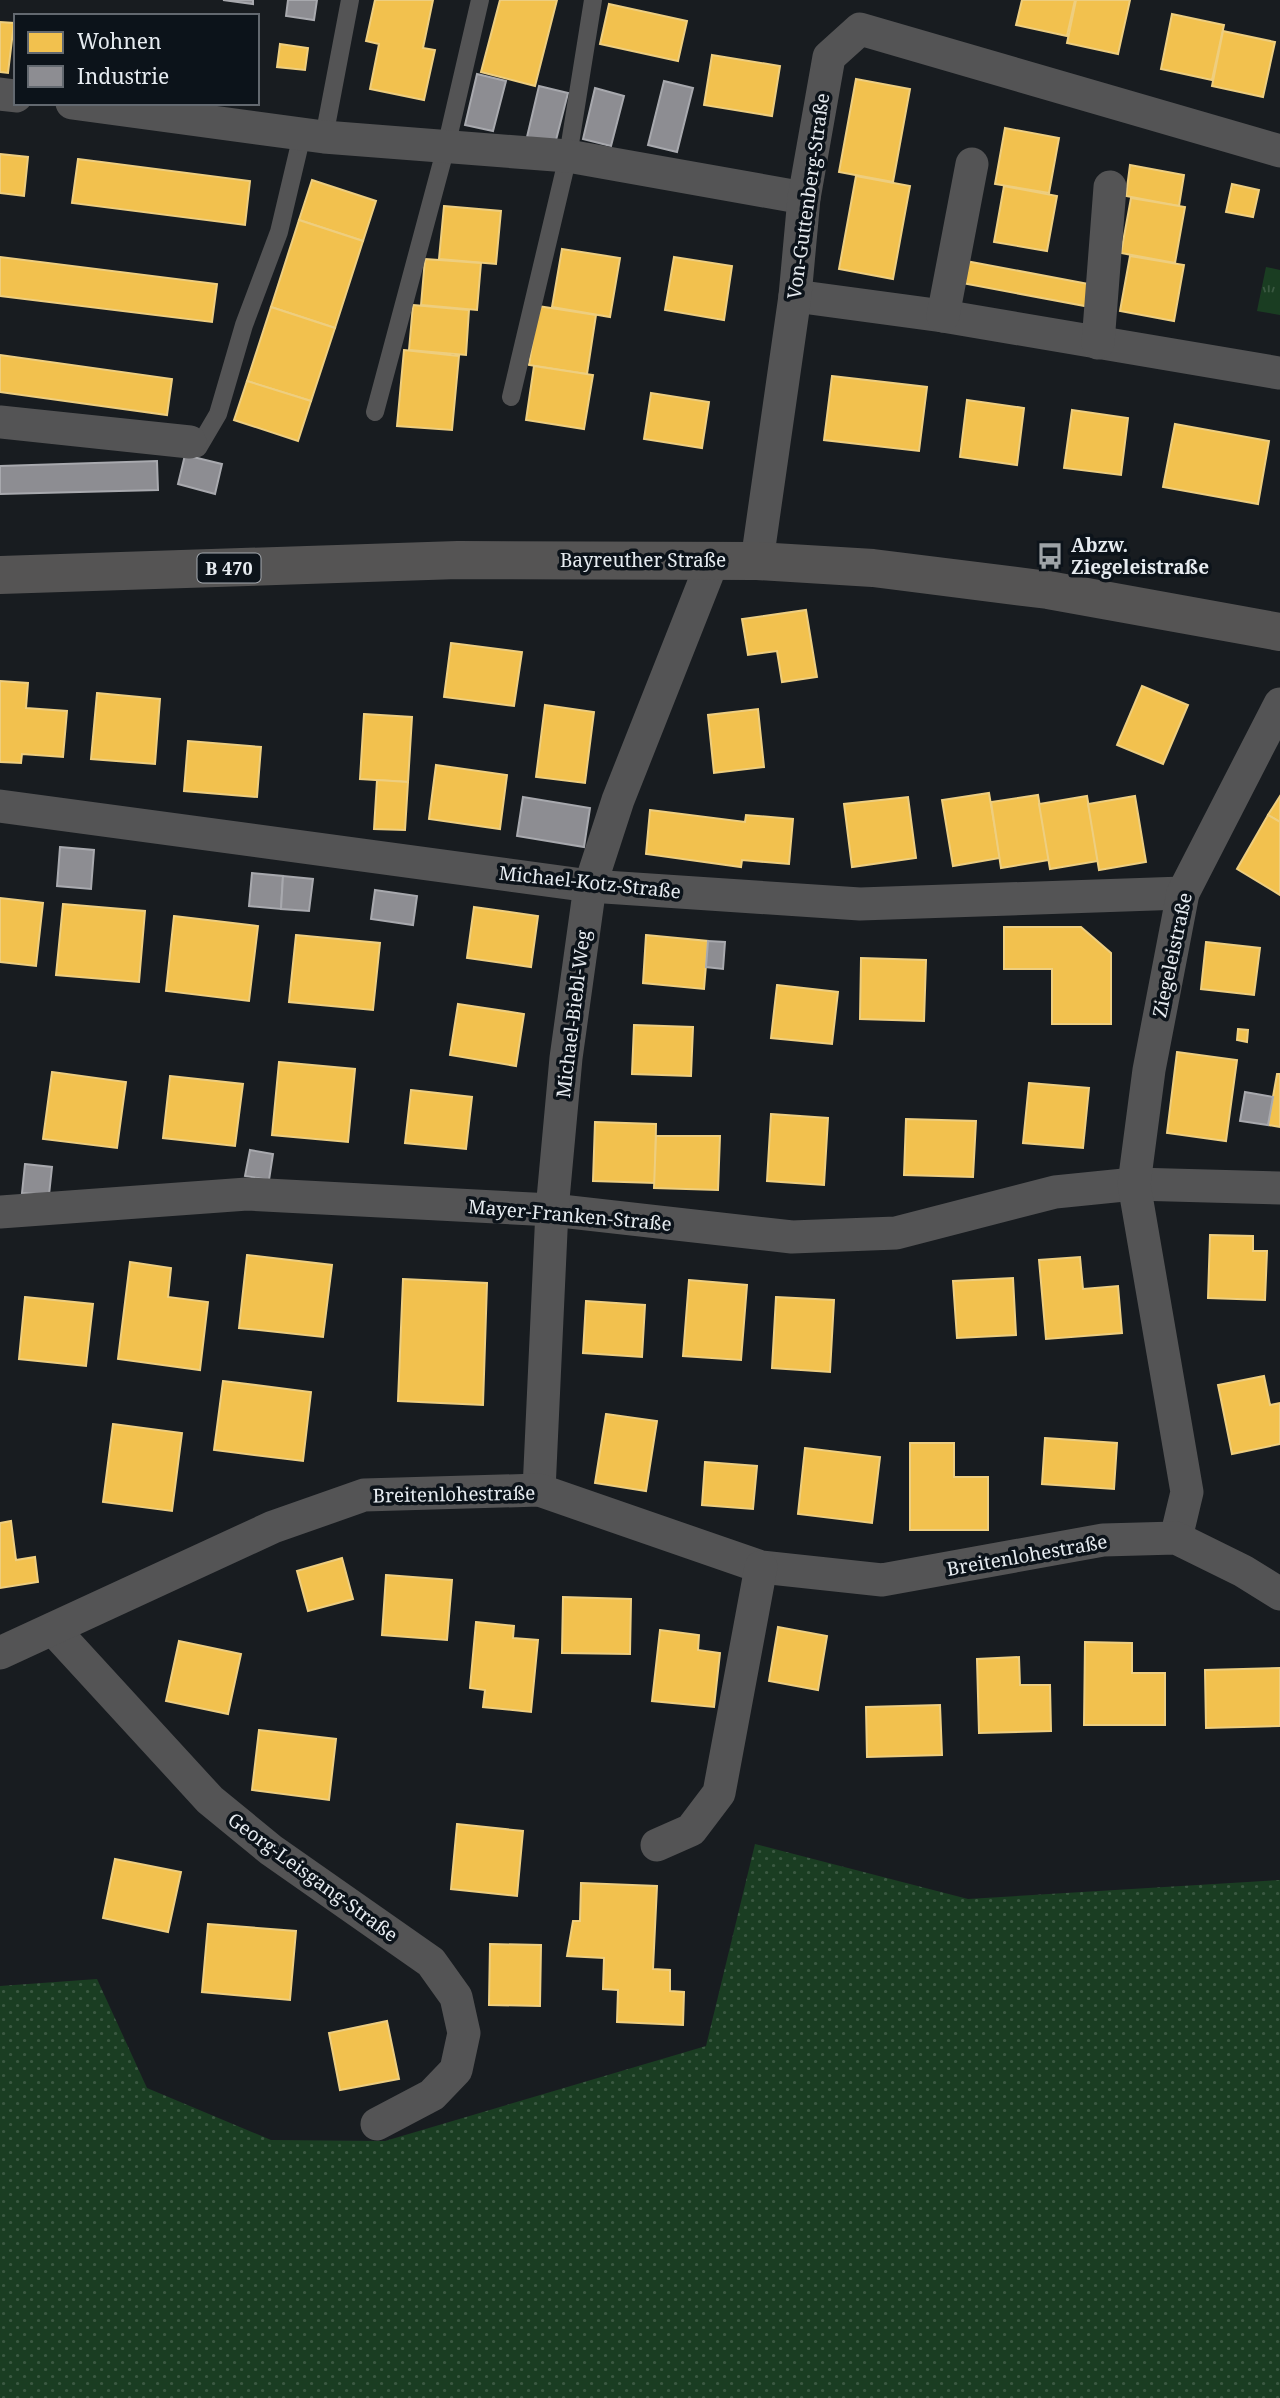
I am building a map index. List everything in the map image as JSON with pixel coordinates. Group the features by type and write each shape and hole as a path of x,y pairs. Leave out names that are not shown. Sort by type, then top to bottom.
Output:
{"main road":[{"name":"Bayreuther Straße","path":"0,575 458,560 713,559 873,568 1048,590 1280,632"}],"street":[{"name":"Von-Guttenberg-Straße","path":"757,561 795,296 804,198 829,57 860,29 1280,151"},
{"path":"87,105 313,136 568,156 804,198"},
{"path":"943,316 972,164"},
{"path":"1098,343 1110,187"},
{"path":"795,296 943,316 1279,373"},
{"path":"0,422 194,445"},
{"name":"Michael-Biebl-Weg","path":"539,1490 552,1210 566,1058 590,886 618,800 713,559"},
{"name":"Ziegeleistraße","path":"1176,1538 1186,1492 1134,1184 1149,1070 1183,893 1280,704"},
{"name":"Michael-Kotz-Straße","path":"0,806 590,886 860,904 1183,893"},
{"path":"1134,1184 1280,1188"},
{"name":"Mayer-Franken-Straße","path":"0,1212 247,1194 552,1210 792,1237 896,1233 1055,1192 1134,1184"},
{"name":"Breitenlohestraße","path":"0,1653 273,1527 364,1495 539,1490 761,1567 882,1580 1103,1540 1176,1538 1243,1571 1280,1594"},
{"path":"657,1845 691,1830 719,1793 761,1567"},
{"name":"Georg-Leisgang-Straße","path":"54,1629 210,1800 271,1850 431,1962 456,1997 464,2033 456,2070 432,2095 377,2124"}],"lane":[{"path":"194,445 218,414 243,326 313,136 350,0"},
{"path":"375,412 446,147 480,0"},
{"path":"511,397 568,156 593,0"}],"green space":[{"path":"1266,267 1280,270 1280,315 1257,311"},
{"path":"755,1844 968,1899 1280,1880 1280,2398 0,2398 0,1986 97,1979 147,2088 271,2140 385,2141 706,2046"}],"building: Wohnen":[{"path":"375,0 433,0 423,48 435,50 424,100 370,89 379,44 366,41"},
{"path":"500,0 557,0 535,86 481,72"},
{"path":"1022,0 1075,0 1067,36 1016,25"},
{"path":"1076,0 1130,0 1118,54 1067,43"},
{"path":"609,4 687,21 678,61 600,44"},
{"path":"1172,14 1224,25 1212,80 1161,69"},
{"path":"0,22 14,23 8,73 0,72"},
{"path":"1223,31 1275,42 1263,97 1212,86"},
{"path":"280,44 308,48 305,70 277,67"},
{"path":"712,55 780,66 772,116 704,105"},
{"path":"856,79 910,89 893,182 839,172"},
{"path":"1005,128 1059,138 1049,193 995,184"},
{"path":"0,154 28,157 24,196 0,193"},
{"path":"78,159 250,181 245,225 72,203"},
{"path":"1130,165 1184,175 1179,206 1126,196"},
{"path":"856,176 910,186 893,279 839,269"},
{"path":"312,180 376,201 363,241 299,220"},
{"path":"1232,184 1259,190 1253,217 1226,212"},
{"path":"1004,186 1057,196 1047,251 994,242"},
{"path":"1131,198 1185,207 1175,263 1121,253"},
{"path":"444,206 501,211 496,264 439,259"},
{"path":"299,220 363,241 335,328 271,307"},
{"path":"562,249 620,258 610,317 552,307"},
{"path":"1130,256 1184,265 1174,321 1120,311"},
{"path":"0,257 217,284 212,322 0,296"},
{"path":"674,257 732,266 724,320 665,310"},
{"path":"425,259 481,263 477,310 421,305"},
{"path":"966,261 1094,285 1090,307 962,283"},
{"path":"413,305 469,310 466,355 409,350"},
{"path":"538,306 596,315 587,374 529,365"},
{"path":"271,307 335,328 311,401 247,381"},
{"path":"404,350 459,356 452,430 397,426"},
{"path":"0,355 172,379 167,415 0,392"},
{"path":"534,366 593,375 584,429 526,420"},
{"path":"832,376 927,387 919,451 824,440"},
{"path":"247,381 311,401 298,441 234,420"},
{"path":"651,393 709,402 702,448 644,439"},
{"path":"967,400 1024,408 1017,465 960,457"},
{"path":"1072,410 1128,418 1121,475 1064,468"},
{"path":"1175,424 1269,441 1258,504 1163,487"},
{"path":"806,610 817,677 782,682 777,651 748,655 742,619"},
{"path":"451,643 522,652 514,706 444,697"},
{"path":"0,681 28,683 26,708 67,711 63,757 22,754 21,763 0,762"},
{"path":"1142,686 1188,705 1163,764 1117,745"},
{"path":"97,693 160,699 155,764 91,759"},
{"path":"545,705 594,712 585,783 536,777"},
{"path":"758,709 764,767 714,773 708,715"},
{"path":"364,714 412,717 408,782 360,779"},
{"path":"188,741 261,747 257,797 184,791"},
{"path":"436,765 507,775 500,829 429,819"},
{"path":"377,780 408,782 405,830 374,829"},
{"path":"989,793 1000,858 953,866 942,800"},
{"path":"1038,795 1049,860 1001,868 991,802"},
{"path":"1087,796 1098,861 1050,869 1039,804"},
{"path":"1135,796 1146,862 1099,870 1088,804"},
{"path":"1280,796 1280,822 1268,815"},
{"path":"908,797 916,858 852,867 844,804"},
{"path":"650,810 745,822 746,815 793,819 789,864 742,860 741,867 646,854"},
{"path":"1268,815 1280,822 1280,895 1237,869"},
{"path":"0,898 43,903 36,966 0,962"},
{"path":"63,904 145,911 139,982 56,975"},
{"path":"474,907 538,916 531,967 467,958"},
{"path":"174,916 258,926 249,1001 166,991"},
{"path":"1004,927 1081,927 1111,953 1111,1024 1052,1024 1052,969 1004,969"},
{"path":"296,935 380,943 373,1010 289,1002"},
{"path":"646,935 708,941 704,989 643,983"},
{"path":"1206,942 1260,948 1254,995 1201,989"},
{"path":"861,958 926,960 924,1021 860,1019"},
{"path":"777,985 838,992 832,1044 771,1038"},
{"path":"458,1004 524,1014 516,1066 450,1055"},
{"path":"634,1025 693,1027 691,1076 632,1074"},
{"path":"1238,1029 1248,1030 1247,1042 1237,1040"},
{"path":"1177,1052 1237,1060 1226,1141 1167,1133"},
{"path":"279,1062 355,1069 348,1142 272,1135"},
{"path":"52,1072 126,1082 117,1148 43,1139"},
{"path":"1277,1074 1280,1074 1280,1127 1268,1125"},
{"path":"170,1076 243,1084 235,1146 163,1138"},
{"path":"1029,1083 1089,1088 1083,1148 1023,1143"},
{"path":"411,1090 472,1097 466,1149 405,1143"},
{"path":"771,1114 828,1118 824,1185 767,1181"},
{"path":"906,1119 976,1121 973,1177 904,1175"},
{"path":"595,1122 656,1124 655,1183 593,1181"},
{"path":"656,1136 720,1136 718,1190 654,1188"},
{"path":"1210,1235 1253,1236 1253,1251 1267,1251 1265,1300 1208,1298"},
{"path":"247,1255 332,1265 323,1337 239,1328"},
{"path":"1080,1257 1083,1289 1118,1286 1122,1333 1046,1339 1039,1260"},
{"path":"130,1262 171,1268 168,1297 208,1302 200,1370 118,1359"},
{"path":"1013,1278 1016,1335 957,1338 953,1281"},
{"path":"403,1279 487,1283 483,1405 398,1401"},
{"path":"689,1280 747,1285 741,1360 683,1356"},
{"path":"25,1297 93,1304 86,1366 19,1359"},
{"path":"776,1297 834,1300 830,1372 772,1368"},
{"path":"586,1301 645,1305 642,1357 583,1353"},
{"path":"1264,1376 1270,1405 1280,1403 1280,1444 1232,1454 1218,1385"},
{"path":"223,1381 311,1392 303,1461 214,1450"},
{"path":"606,1414 657,1421 646,1491 595,1483"},
{"path":"113,1424 182,1433 172,1511 103,1502"},
{"path":"1045,1438 1117,1443 1114,1489 1042,1484"},
{"path":"910,1443 954,1443 954,1477 988,1477 988,1530 910,1530"},
{"path":"805,1448 880,1457 872,1523 798,1514"},
{"path":"705,1462 757,1466 753,1509 702,1505"},
{"path":"11,1521 16,1560 35,1557 38,1582 0,1588 0,1523"},
{"path":"342,1558 353,1599 308,1611 297,1571"},
{"path":"386,1575 452,1580 447,1640 382,1635"},
{"path":"563,1597 631,1599 630,1654 562,1653"},
{"path":"476,1622 514,1626 513,1638 538,1640 531,1712 483,1707 485,1690 470,1688"},
{"path":"778,1627 827,1636 818,1690 769,1681"},
{"path":"660,1630 699,1635 698,1650 720,1653 714,1707 652,1701"},
{"path":"179,1641 241,1654 228,1714 166,1701"},
{"path":"1085,1642 1132,1643 1132,1673 1165,1673 1165,1725 1084,1725"},
{"path":"1019,1657 1020,1685 1050,1685 1051,1731 979,1733 977,1659"},
{"path":"1280,1668 1280,1726 1206,1728 1205,1670"},
{"path":"940,1705 942,1755 867,1757 866,1707"},
{"path":"259,1730 336,1739 329,1800 252,1790"},
{"path":"457,1824 523,1831 517,1896 451,1889"},
{"path":"115,1859 181,1872 168,1932 103,1918"},
{"path":"581,1883 657,1886 653,1969 670,1970 670,1991 684,1992 683,2025 617,2022 618,1990 603,1989 604,1958 567,1956 573,1921 580,1921"},
{"path":"208,1924 296,1931 290,2000 202,1992"},
{"path":"490,1944 541,1945 540,2006 489,2005"},
{"path":"387,2021 399,2079 340,2090 329,2033"}],"building: Industrie":[{"path":"223,0 253,0 253,4"},
{"path":"288,0 317,0 314,20 286,16"},
{"path":"477,74 506,81 493,131 465,125"},
{"path":"664,81 693,88 677,152 648,145"},
{"path":"539,86 568,93 555,144 527,137"},
{"path":"595,88 624,96 611,146 583,139"},
{"path":"185,455 222,464 215,494 178,484"},
{"path":"157,461 158,490 0,494 0,466"},
{"path":"523,797 590,808 584,847 517,836"},
{"path":"60,847 94,850 91,889 57,886"},
{"path":"252,873 283,876 281,909 249,906"},
{"path":"283,876 313,879 309,911 281,909"},
{"path":"375,890 417,896 413,925 371,919"},
{"path":"708,941 725,942 723,969 706,967"},
{"path":"1245,1092 1273,1097 1268,1125 1240,1121"},
{"path":"250,1150 273,1154 269,1180 245,1176"},
{"path":"25,1164 52,1167 49,1195 22,1193"}],"place":[{"name":"Abzw. Ziegeleistraße","path":"1050,556"}]}
